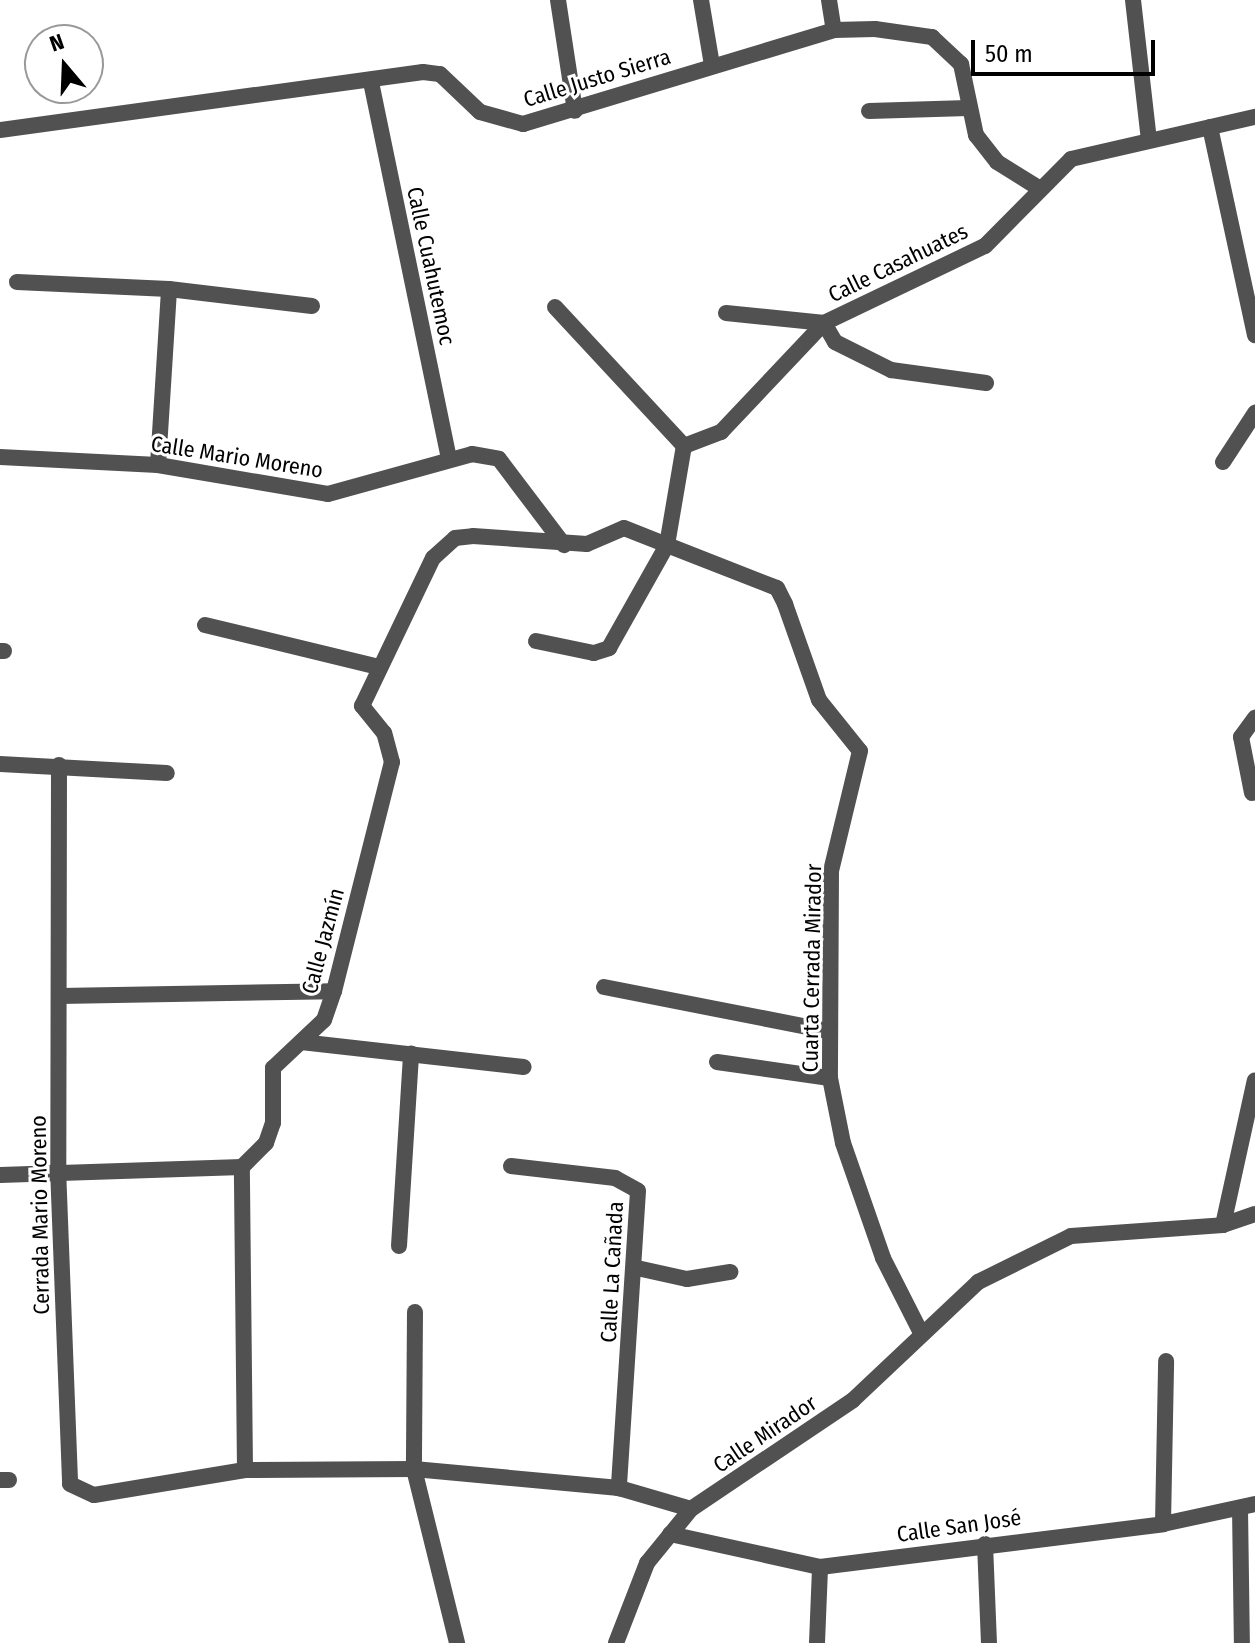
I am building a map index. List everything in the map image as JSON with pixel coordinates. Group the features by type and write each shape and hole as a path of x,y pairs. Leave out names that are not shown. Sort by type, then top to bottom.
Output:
{"street":[{"path":"558,0 575,111"},
{"path":"701,0 712,65"},
{"path":"829,0 834,30"},
{"path":"1133,0 1149,140"},
{"name":"Calle Justo Sierra","path":"0,130 440,74 497,120 523,124 575,111 712,65 834,30 932,37 961,64 976,135 997,162 1037,187"},
{"name":"Calle Cuahutemoc","path":"371,82 449,458"},
{"path":"869,111 968,108"},
{"name":"Calle Casahuates","path":"684,446 721,432 824,323 985,246 1021,215 1037,187 1071,159 1255,117"},
{"path":"1210,127 1255,335"},
{"path":"17,282 169,289 312,306"},
{"path":"158,465 169,289"},
{"path":"536,641 594,653 609,648 667,545 684,446 555,307"},
{"path":"726,313 824,323 835,342 891,370 986,383"},
{"path":"1223,462 1255,413"},
{"name":"Calle Mario Moreno","path":"0,457 158,465 328,494 449,458 499,459 564,545"},
{"path":"564,545 624,528 667,545"},
{"name":"Calle Jazmín","path":"242,1167 266,1143 273,1123 273,1068 324,1020 334,991 392,762 384,733 362,706 375,666 433,558 455,538 564,545"},
{"name":"Cuarta Cerrada Mirador","path":"667,545 777,588 819,700 860,751 862,768 831,871 830,1078 843,1143 883,1258 921,1333"},
{"path":"205,625 375,666"},
{"path":"1252,793 1241,737 1255,718"},
{"path":"0,764 167,773"},
{"name":"Cerrada Mario Moreno","path":"59,765 58,1168 70,1484 80,1493 111,1494 245,1470"},
{"path":"604,987 829,1031"},
{"path":"60,996 334,991"},
{"path":"301,1042 524,1067"},
{"path":"399,1246 411,1053"},
{"path":"717,1062 830,1078"},
{"path":"1223,1225 1255,1080"},
{"name":"Calle La Cañada","path":"511,1166 631,1181 638,1191 637,1268 619,1488"},
{"path":"0,1175 58,1168 242,1167 245,1470 414,1469 619,1488 691,1509"},
{"name":"Calle Mirador","path":"616,1643 647,1563 691,1509 853,1400 978,1282 1071,1236 1223,1225 1255,1214"},
{"path":"637,1268 687,1279 730,1272"},
{"path":"415,1312 414,1469 457,1643"},
{"path":"1163,1524 1166,1361"},
{"path":"1242,1643 1247,1506"},
{"name":"Calle San José","path":"670,1534 820,1567 1163,1524 1247,1506"},
{"path":"985,1544 989,1643"},
{"path":"817,1643 820,1567"}]}
